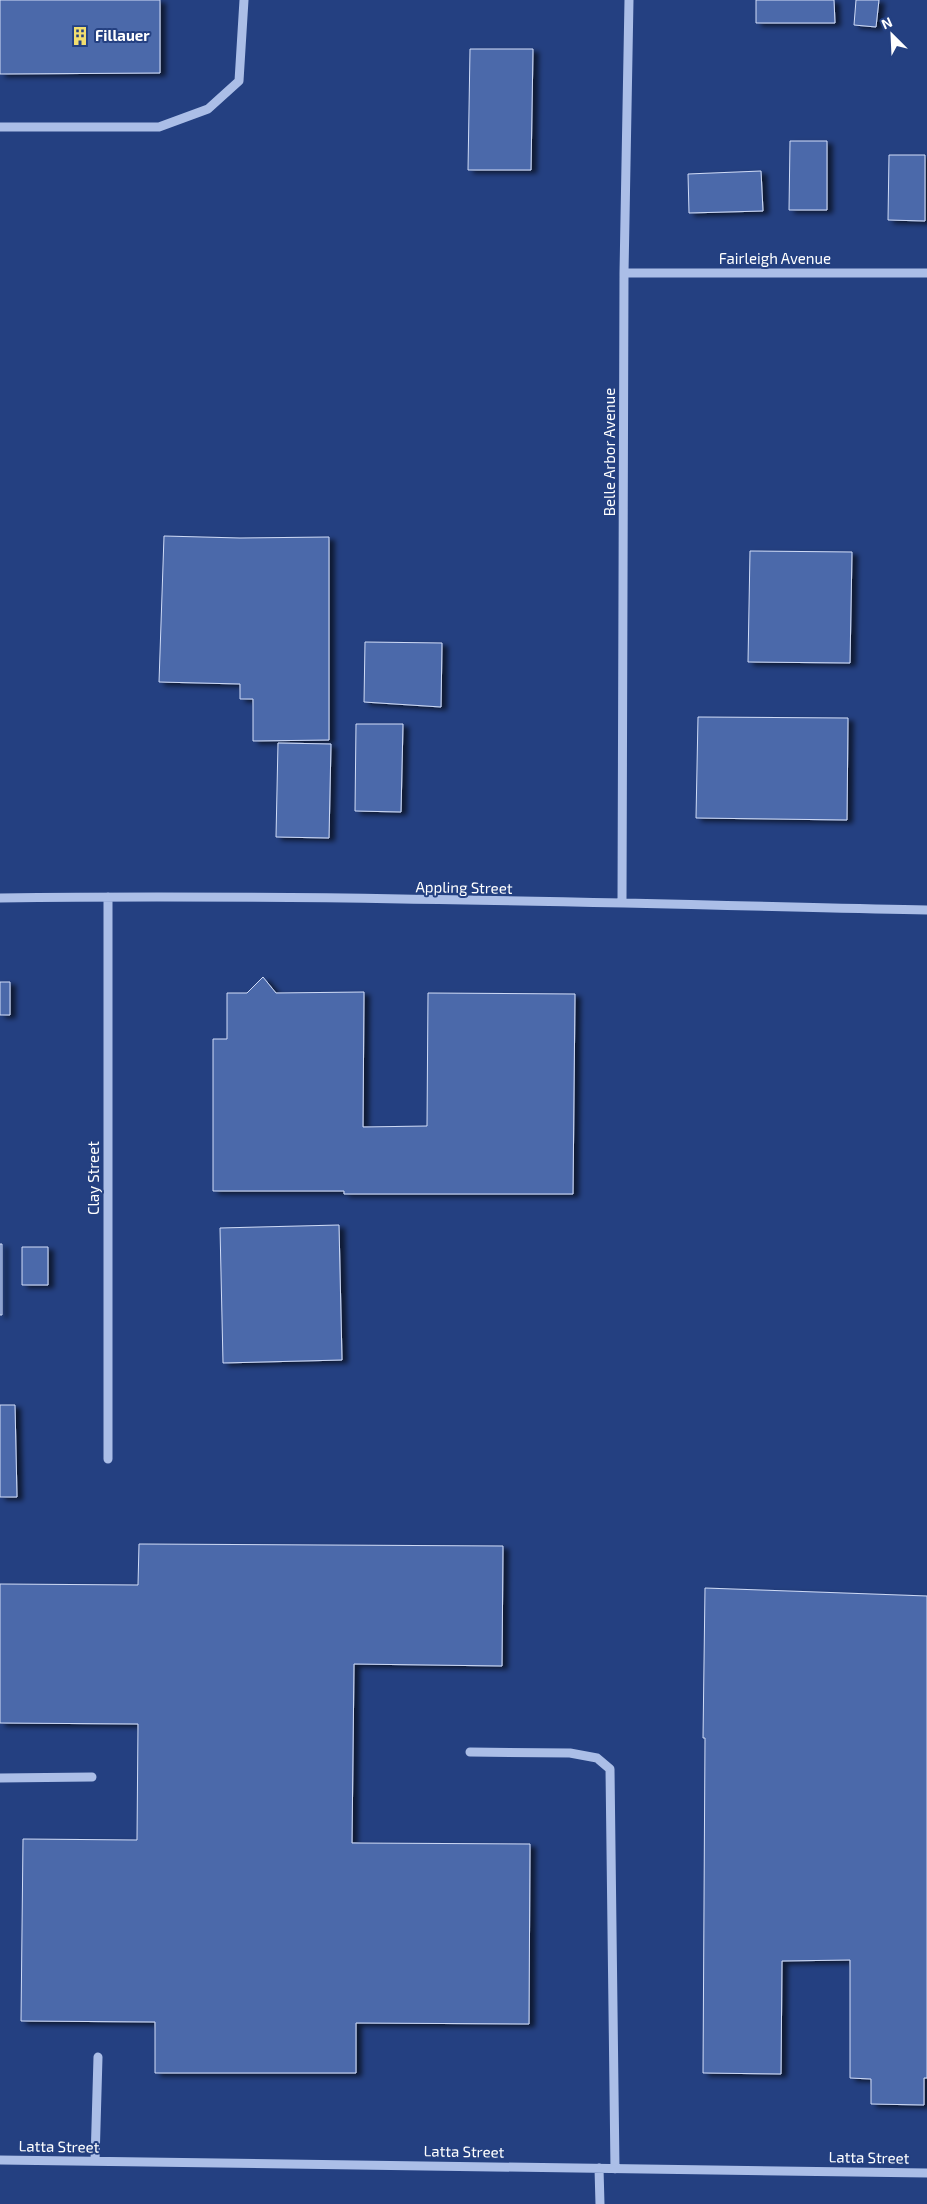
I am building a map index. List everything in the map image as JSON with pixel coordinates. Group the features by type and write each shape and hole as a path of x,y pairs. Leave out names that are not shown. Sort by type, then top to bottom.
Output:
{"street":[{"path":"0,127 159,127 208,109 239,81 244,0"},
{"name":"Belle Arbor Avenue","path":"622,904 624,273 630,0"},
{"name":"Fairleigh Avenue","path":"624,273 927,273"},
{"name":"Appling Street","path":"0,898 108,896 927,910"},
{"name":"Clay Street","path":"108,896 108,1459"},
{"path":"470,1752 570,1753 597,1758 610,1769 615,2169"},
{"path":"0,1778 92,1776"},
{"path":"95,2161 98,2057"},
{"name":"Latta Street","path":"0,2160 927,2173"},
{"path":"599,2168 600,2204"}],"building":[{"name":"Fillauer","path":"0,0 160,0 160,73 0,74"},
{"path":"756,0 834,0 835,23 756,23"},
{"path":"856,0 879,0 876,27 854,25"},
{"path":"470,49 533,49 531,170 468,170"},
{"path":"790,141 827,141 827,210 789,210"},
{"path":"889,155 925,155 925,221 888,220"},
{"path":"761,171 763,211 689,213 688,174"},
{"path":"164,536 240,538 329,537 329,740 253,741 253,699 240,699 240,684 159,682"},
{"path":"750,551 852,552 850,663 748,662"},
{"path":"365,642 442,643 441,707 364,702"},
{"path":"698,717 848,718 847,820 696,818"},
{"path":"356,724 403,724 401,812 355,811"},
{"path":"278,743 331,744 329,838 276,837"},
{"path":"263,977 276,993 364,992 363,1127 427,1126 428,993 575,994 573,1194 344,1194 344,1191 213,1191 213,1039 227,1039 227,993 247,993"},
{"path":"0,982 10,982 10,1015 0,1015"},
{"path":"339,1225 342,1360 223,1363 220,1228"},
{"path":"0,1244 2,1244 2,1315 0,1315"},
{"path":"22,1247 48,1247 48,1285 22,1285"},
{"path":"0,1405 15,1405 17,1497 0,1497"},
{"path":"139,1544 503,1546 502,1666 354,1664 352,1843 530,1844 529,2024 356,2023 356,2073 155,2073 155,2022 21,2021 23,1839 137,1840 138,1724 0,1723 0,1584 138,1585"},
{"path":"705,1588 927,1596 927,2078 924,2078 924,2105 871,2104 871,2079 850,2078 850,1960 782,1961 781,2074 703,2073"}],"place":[{"name":"Fillauer","path":"80,36"}]}
